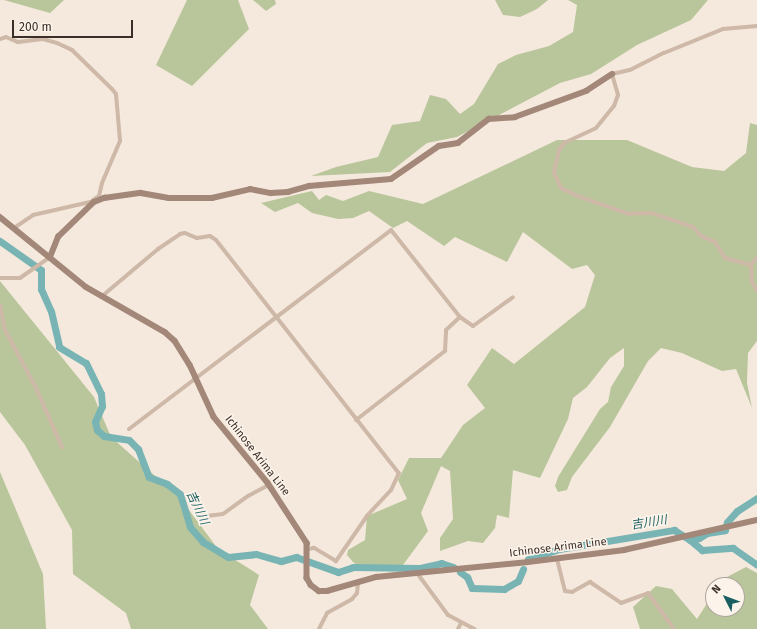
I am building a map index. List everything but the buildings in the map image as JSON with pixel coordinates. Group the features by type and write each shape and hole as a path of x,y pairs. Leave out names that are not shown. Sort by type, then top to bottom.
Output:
{"main road":[{"path":"48,258 58,237 93,201 140,193 169,198 212,198 250,189 271,193 288,192 309,186 391,179 439,146 458,143 489,119 515,117 560,101 586,91 612,74"},
{"name":"Ichinose Arima Line","path":"0,217 48,258 101,297 165,332 182,350 217,422 269,485 307,543 308,550 306,569 311,585 319,591 376,577 558,559 624,550 727,525 757,520"}],"street":[{"path":"752,266 725,258 715,242 701,236 693,227 652,213 629,214 580,197 561,188 557,183 554,172 559,150 575,136 596,128 614,106 618,95 612,74 630,70 664,52 723,30 757,26"},
{"path":"0,38 6,37 18,42 43,39 57,43 72,50 112,88 116,94 120,141 102,183 99,196 93,201 33,214 14,228"},
{"path":"129,429 391,230 460,318 473,326 513,297"},
{"path":"101,297 158,249 180,234 184,233 197,238 210,236 399,473 396,483 367,516 336,561 314,548 308,550"},
{"path":"0,278 17,279 33,270 48,258"},
{"path":"757,258 752,266 752,282 757,291"},
{"path":"0,305 5,330 35,386 62,447"},
{"path":"356,420 445,351 446,330 460,318"},
{"path":"199,517 222,514 248,496 269,485"},
{"path":"558,559 565,591 572,592 590,582 621,603 648,593 674,629"},
{"path":"417,574 439,606 448,616 474,629"},
{"path":"319,629 327,613 352,599 357,593 358,582"},
{"path":"458,629 461,623"}],"green space":[{"path":"4,0 64,0 50,13"},
{"path":"187,0 238,0 249,29 192,86 156,65"},
{"path":"253,0 275,0 276,4 266,11"},
{"path":"495,0 548,0 537,9 520,17 503,15"},
{"path":"568,0 708,0 691,20 637,45 591,74 560,83 457,137 427,143 390,172 311,176 336,167 378,157 392,125 420,121 430,95 446,99 460,114 474,104 498,64 516,55 549,46 573,32 577,5"},
{"path":"750,123 757,125 757,341 748,353 747,383 752,408 736,369 722,371 682,353 661,348 648,361 610,427 572,477 567,490 558,492 555,486 558,477 600,409 608,402 611,387 624,366 624,348 610,358 587,387 573,398 568,419 540,478 513,470 509,518 497,515 495,528 483,543 468,541 440,551 440,538 453,519 450,471 441,466 421,513 428,531 400,569 376,571 362,569 353,562 347,555 348,550 365,540 367,516 407,499 398,480 409,458 441,458 463,425 485,408 467,385 492,348 514,364 585,307 595,275 587,265 572,269 523,232 507,262 455,237 444,246 407,221 393,228 369,211 353,218 338,219 312,213 298,203 275,212 261,203 312,191 319,200 326,195 343,201 369,191 423,204 557,140 627,140 692,167 724,171 746,153"},
{"path":"0,281 94,397 111,437 180,498 218,549 259,575 250,605 268,629 131,629 126,613 73,574 72,530 25,445 0,412"},
{"path":"0,472 43,574 46,629 0,629"},
{"path":"746,567 757,573 757,629 640,629 633,607 656,586 672,589 697,619 705,606 705,617 745,617 745,577 727,577"}],"waterway":[{"name":"吉川川","path":"0,241 41,270 41,289 51,311 59,347 86,363 101,394 102,406 95,422 97,430 104,436 129,440 138,449 149,477 167,484 180,494 190,527 203,542 228,557 256,554 281,561 296,557 338,572 353,567 420,568 441,563 453,567"},
{"name":"吉川川","path":"528,559 559,549 674,530 690,540 699,538 707,533 725,530 727,522 737,511 757,498"},
{"path":"690,540 702,550 733,548 757,565"},
{"name":"吉川川","path":"460,572 467,577 472,588 504,589 518,581 523,569"}]}
